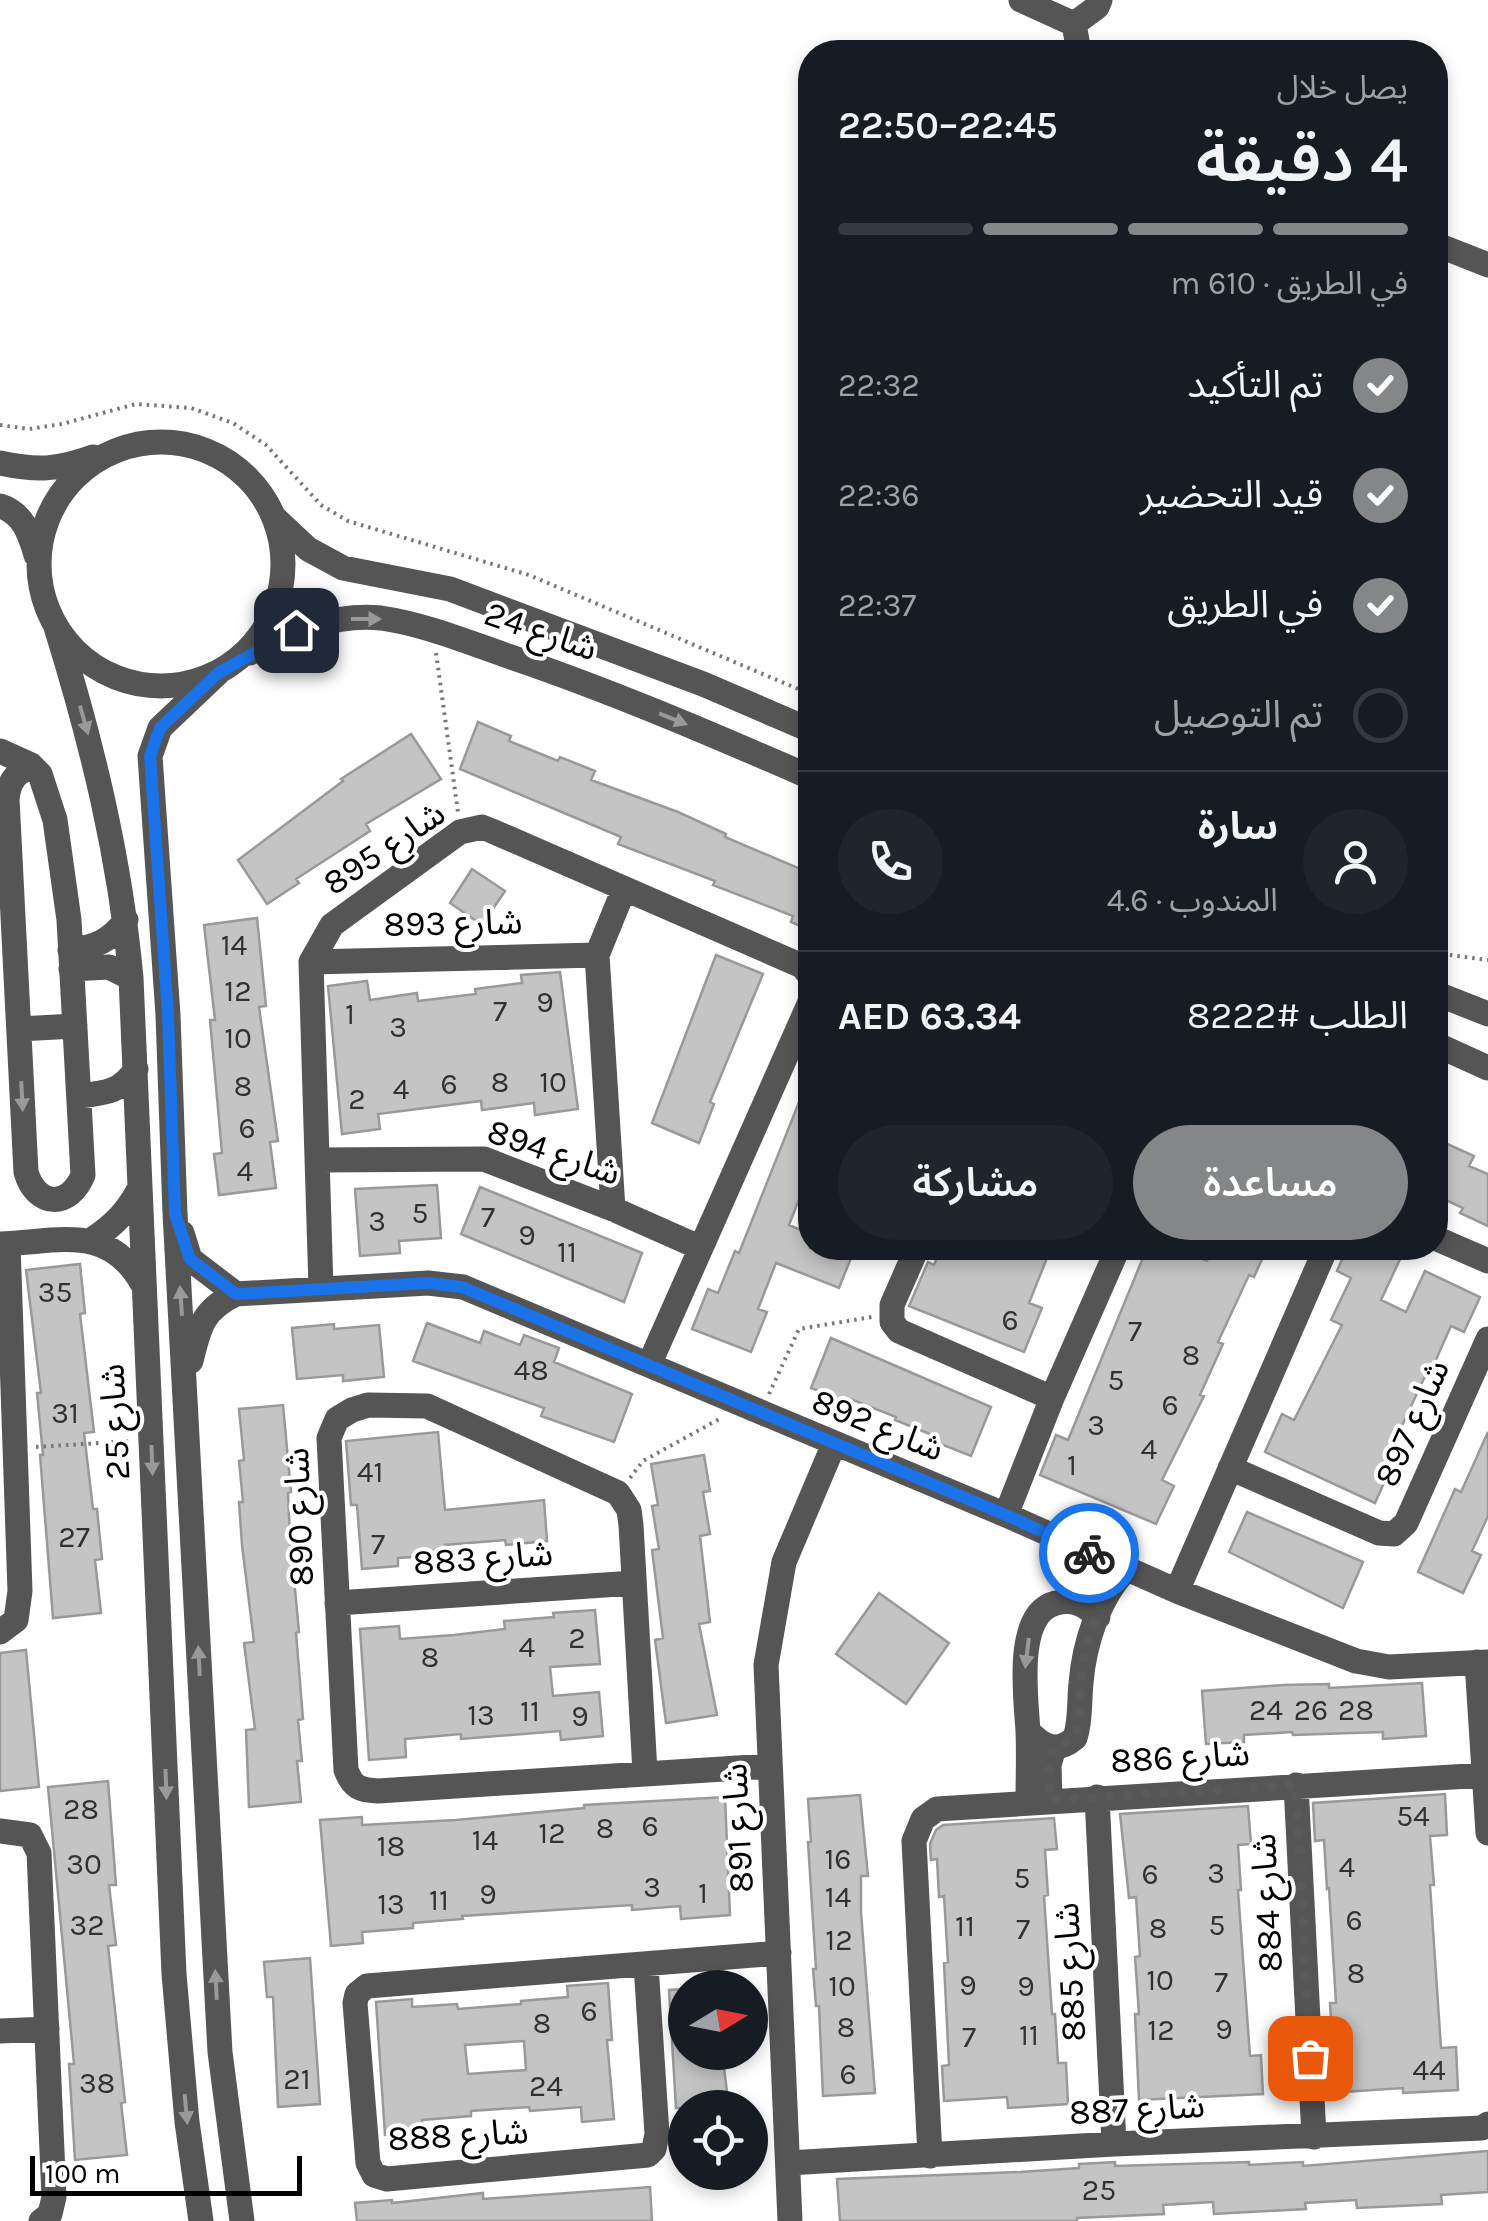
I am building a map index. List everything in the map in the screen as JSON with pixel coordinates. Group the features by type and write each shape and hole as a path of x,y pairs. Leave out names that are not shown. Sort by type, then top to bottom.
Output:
{"street":[{"path":"1021,0 1074,24"},
{"path":"1074,24 1097,7 1100,0"},
{"path":"1074,24 1077,40"},
{"path":"1448,249 1488,265"},
{"path":"0,462 34,470 69,466 150,441 190,444 226,459 256,485 276,520 284,556 280,594 266,629 241,658 218,673 183,685 146,686 110,676 80,655 56,626 42,596 28,529 10,509 0,506"},
{"path":"38,563 44,528 58,496 82,469 112,450"},
{"name":"شارع 24","path":"276,520 308,549 342,568 450,589 702,684 798,725"},
{"name":"شارع 24","path":"241,658 296,630 334,620 379,618 433,630 572,677 798,772"},
{"name":"شارع 25","path":"56,626 105,798 126,920 136,1068 174,1974 187,2122 201,2221"},
{"name":"شارع 25","path":"218,673 160,728 150,756 168,1015 220,2052 242,2221"},
{"path":"0,751 30,765 46,785 63,867 83,1175 68,1197 54,1200 39,1196 26,1172 19,1029 6,887 8,786 16,773 30,765"},
{"name":"شارع 895","path":"310,962 332,925 460,832 482,827 798,964"},
{"path":"613,1209 597,955 624,888"},
{"path":"71,959 116,933 126,920"},
{"name":"شارع 893","path":"310,962 597,955"},
{"path":"71,959 108,967 131,978"},
{"path":"310,962 321,1288"},
{"path":"1448,996 1488,1000"},
{"path":"1448,998 1488,1014"},
{"path":"19,1029 75,1026"},
{"path":"649,1365 798,1029"},
{"path":"1448,1050 1488,1068"},
{"path":"80,1103 120,1088 136,1068"},
{"path":"80,1103 118,1109 138,1126"},
{"name":"شارع 894","path":"317,1160 484,1159 701,1248"},
{"path":"93,1240 120,1218 139,1189"},
{"path":"0,1632 16,1620 20,1608 9,1441 4,1244 93,1240 114,1249 131,1264 152,1311 157,1383 162,1395 173,1398 187,1389 197,1336 214,1304 236,1294 190,1259 175,1214"},
{"path":"1448,1244 1488,1262"},
{"path":"912,1260 891,1314 892,1322 900,1330 1052,1398"},
{"path":"1006,1515 1113,1260"},
{"path":"1177,1591 1321,1260"},
{"name":"شارع 892","path":"236,1294 428,1283 462,1287 1006,1515 1177,1591 1356,1661 1388,1667 1482,1662"},
{"name":"شارع 897","path":"1230,1468 1379,1532 1394,1534 1406,1523 1488,1340"},
{"name":"شارع 890","path":"618,1493 427,1406 382,1405 352,1410 336,1419 329,1438 346,1770 350,1781 361,1790 770,1766"},
{"name":"شارع 891","path":"791,2221 766,1665 784,1562 834,1444"},
{"path":"618,1493 629,1510 645,1772"},
{"path":"1039,1800 1028,1731 1027,1643 1042,1610 1050,1604 1072,1601 1090,1582 1097,1557"},
{"path":"1028,1731 1044,1746 1054,1748 1075,1738 1084,1657 1098,1617 1128,1568"},
{"name":"شارع 883","path":"337,1603 634,1583"},
{"path":"1072,1601 1098,1617"},
{"path":"1482,1662 1488,1833"},
{"path":"162,1703 175,1697 189,1706 197,1879 211,1902"},
{"path":"1039,1800 1054,1748"},
{"name":"شارع 886","path":"930,2156 914,1842 923,1819 937,1808 1485,1775"},
{"name":"شارع 884","path":"1296,1785 1314,2136"},
{"name":"شارع 885","path":"1096,1797 1114,2144"},
{"path":"0,1830 30,1835 39,1853 54,2197 50,2214 42,2221"},
{"name":"شارع 888","path":"646,1965 657,2134 654,2149 648,2155 387,2179 374,2175 368,2163 355,2003 361,1989 373,1984 779,1954"},
{"path":"0,2031 47,2029"},
{"name":"شارع 887","path":"788,2163 1482,2128 1488,2124"}],"path":[{"path":"0,425 30,430 136,404 191,408 233,423 266,445 321,505 348,521 528,575 798,689"},
{"path":"433,630 460,832"},
{"path":"1448,954 1488,960"},
{"path":"618,1493 643,1460 751,1410 799,1329 891,1314"},
{"path":"9,1441 151,1440"}],"building":[{"path":"478,722 511,736 509,741 595,771 591,780 678,812 798,868 798,925 791,922 793,916 618,844 621,837 460,769"},
{"path":"411,734 441,779 366,824 370,831 296,879 299,883 267,904 238,860 341,779"},
{"path":"472,869 505,891 482,925 450,903"},
{"path":"257,918 266,1006 259,1007 278,1141 270,1142 276,1188 219,1195 214,1154 222,1153 210,1020 215,1020 204,925"},
{"path":"716,955 763,974 710,1102 714,1104 699,1143 652,1123"},
{"path":"560,972 578,1109 535,1115 534,1103 482,1110 481,1101 378,1114 380,1129 342,1134 328,986 367,981 370,1000 417,993 418,1001 522,983 521,975"},
{"path":"798,1105 798,1202 789,1225 798,1229 798,1260 850,1260 839,1288 776,1263 758,1309 767,1312 751,1352 692,1329 708,1289 718,1293 735,1251 739,1253"},
{"path":"1448,1144 1474,1156 1469,1166 1488,1174 1488,1226 1460,1213 1463,1208 1448,1201"},
{"path":"437,1185 441,1238 399,1241 400,1253 360,1256 355,1189"},
{"path":"480,1187 642,1253 624,1302 461,1234"},
{"path":"936,1260 1046,1260 1029,1303 1042,1308 1024,1352 909,1306 928,1262 934,1265"},
{"path":"1142,1260 1262,1260 1254,1277 1249,1275 1218,1342 1223,1344 1200,1395 1204,1396 1162,1480 1174,1486 1156,1524 1040,1475 1056,1435 1068,1440"},
{"path":"1342,1260 1400,1260 1381,1300 1406,1312 1425,1271 1480,1297 1464,1332 1451,1326 1430,1373 1427,1372 1385,1462 1392,1465 1375,1503 1265,1452 1282,1414 1294,1420 1342,1325 1331,1320 1351,1278 1337,1271"},
{"path":"80,1264 85,1313 80,1314 94,1432 84,1433 102,1559 95,1560 101,1613 53,1618 40,1455 37,1393 41,1393 26,1270"},
{"path":"427,1323 480,1343 484,1331 520,1345 524,1335 559,1348 554,1362 632,1394 614,1442 541,1416 544,1408 413,1361"},
{"path":"334,1324 334,1329 379,1325 384,1377 343,1381 343,1375 297,1379 292,1328"},
{"path":"831,1338 991,1407 971,1456 928,1439 930,1434 895,1420 896,1417 811,1388"},
{"path":"283,1405 303,1719 298,1720 302,1761 297,1761 301,1802 249,1807 246,1730 255,1729 244,1643 254,1642 239,1502 243,1502 239,1461 244,1460 239,1409"},
{"path":"438,1432 445,1510 544,1500 547,1541 445,1545 446,1555 398,1558 398,1566 362,1569 346,1441"},
{"path":"1488,1432 1488,1516 1472,1551 1481,1555 1463,1593 1418,1572 1455,1489 1461,1492"},
{"path":"704,1455 710,1491 703,1492 710,1534 700,1536 710,1622 699,1624 717,1715 666,1723 655,1640 663,1638 652,1550 659,1549 652,1506 658,1505 651,1464"},
{"path":"1247,1512 1363,1562 1343,1608 1229,1552"},
{"path":"879,1593 949,1643 906,1704 836,1654"},
{"path":"595,1610 600,1664 550,1667 553,1696 599,1692 603,1736 561,1740 560,1731 405,1739 406,1757 369,1760 360,1629 399,1626 400,1639 454,1635 505,1629 504,1621"},
{"path":"26,1650 39,1787 0,1791 0,1653"},
{"path":"1422,1683 1426,1736 1383,1739 1383,1732 1292,1732 1244,1735 1244,1742 1206,1744 1202,1691 1283,1685 1329,1684 1329,1688"},
{"path":"108,1781 116,1885 109,1885 116,1945 108,1946 127,2155 75,2160 69,2064 74,2064 48,1787"},
{"path":"1445,1794 1447,1835 1430,1836 1434,1885 1430,1885 1441,2048 1456,2047 1458,2090 1403,2093 1403,2088 1329,2093 1326,2052 1333,2052 1330,2003 1336,2003 1324,1840 1315,1841 1313,1803"},
{"path":"860,1795 868,1876 861,1876 861,1912 875,2093 823,2096 819,2006 813,1969 808,1799"},
{"path":"725,1797 730,1915 681,1919 680,1906 632,1910 632,1905 462,1916 463,1919 413,1923 413,1928 362,1932 363,1943 331,1946 320,1820 362,1817 362,1825 456,1820 584,1805"},
{"path":"1248,1806 1251,1844 1238,1845 1238,1890 1250,2056 1261,2055 1263,2094 1139,2100 1135,1957 1140,1956 1136,1897 1129,1898 1120,1814"},
{"path":"1054,1818 1057,1849 1045,1850 1048,1895 1044,1896 1052,2014 1058,2063 1066,2063 1068,2104 1008,2108 1007,2097 944,2101 942,2066 949,2065 944,1963 948,1962 944,1896 939,1897 937,1859 931,1860 930,1844 943,1825"},
{"path":"310,1958 320,2104 278,2107 273,1997 267,1997 264,1962"},
{"path":"608,1983 612,2040 607,2040 614,2119 582,2122 581,2107 471,2111 471,2116 422,2120 423,2132 385,2135 376,2002 412,1999 412,2007 457,2004 458,2009 521,2004 568,1997 567,1986","holes":["524,2041 526,2070 468,2074 465,2045"]},
{"path":"674,2070 724,2070 727,2090 675,2090"},
{"path":"1488,2151 1488,2192 1441,2195 1442,2204 1357,2208 1356,2200 1305,2203 1306,2209 1214,2214 1213,2202 1163,2205 1164,2214 1077,2221 840,2221 837,2179 1020,2172 1115,2162 1115,2166 1303,2162 1303,2166"},
{"path":"650,2187 652,2221 357,2221 355,2203 483,2193 483,2199"}],"way so far":[{"path":"1089,1553 1128,1568 1116,1582 1090,1636 1084,1657 1079,1727 1068,1744 1054,1748 1049,1765 1050,1800 1296,1785 1310,2058"}],"route":[{"path":"296,630 218,673 160,728 150,756 168,1015 175,1214 190,1259 236,1294 428,1283 462,1287 1089,1553"}]}
